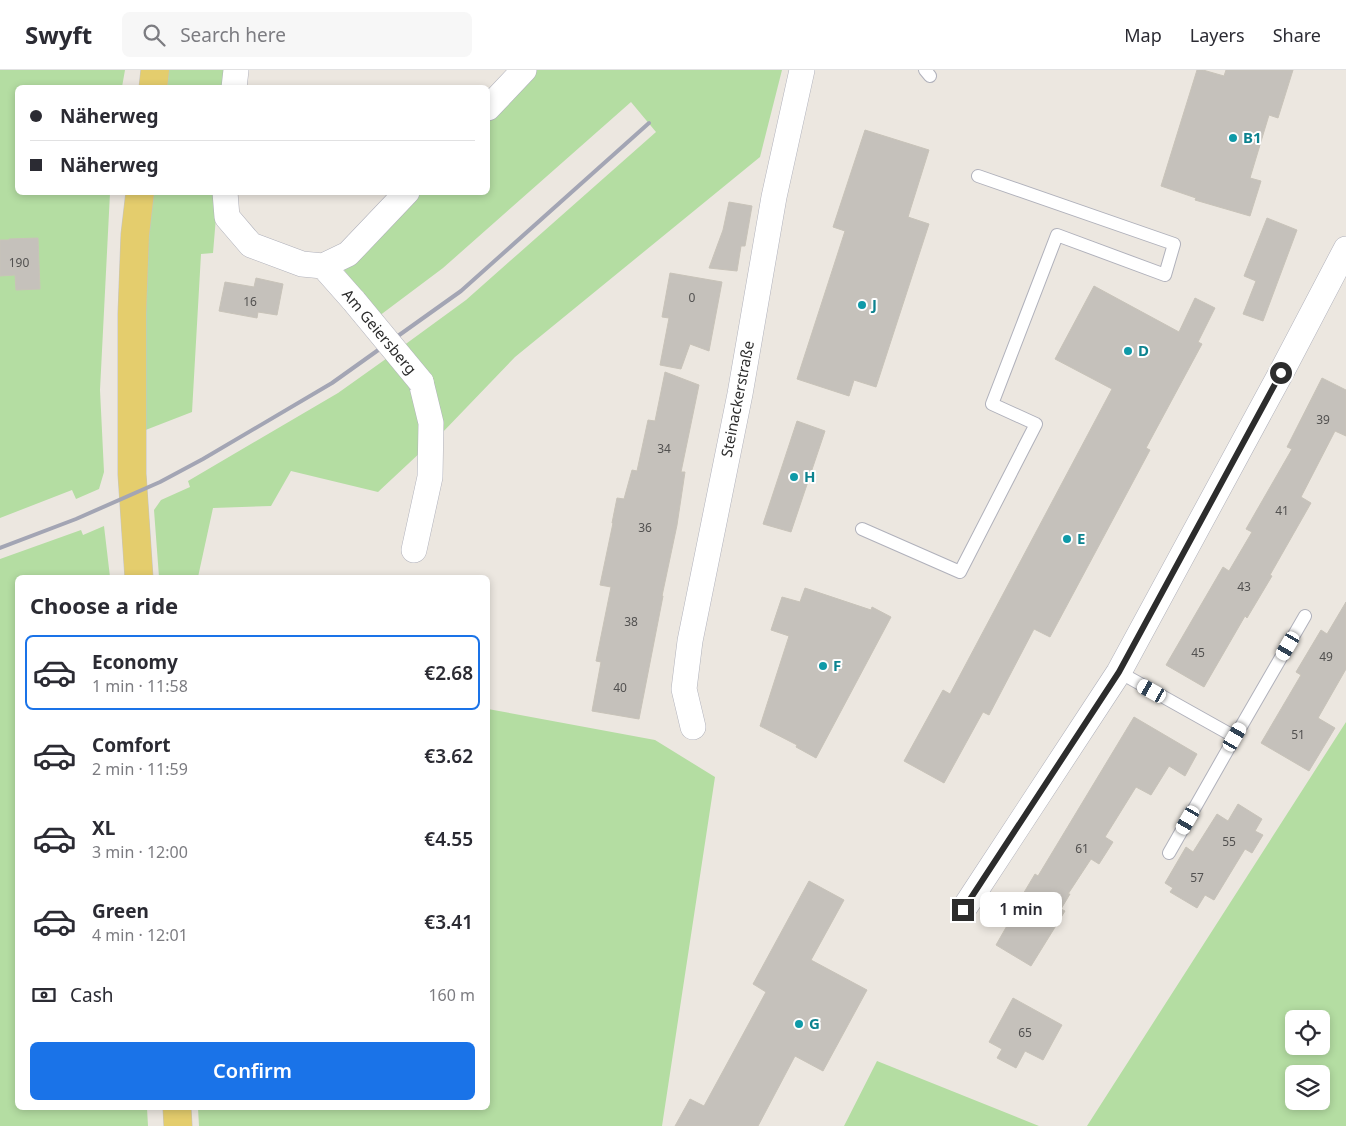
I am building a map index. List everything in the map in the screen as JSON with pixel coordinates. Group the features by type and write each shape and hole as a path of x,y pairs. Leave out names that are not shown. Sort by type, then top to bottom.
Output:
{"main road":[{"path":"153,85 155,70"},
{"path":"139,575 132,474 132,314 135,235 140,195"},
{"path":"177,1110 178,1126"}],"street":[{"path":"234,85 236,70"},
{"path":"490,106 524,70"},
{"name":"Steinackerstraße","path":"693,727 684,689 690,641 740,394 774,197 802,70"},
{"path":"225,195 227,217 251,245 302,264 323,266 348,254 404,195"},
{"path":"963,910 1119,672 1346,249"},
{"name":"Am Geiersberg","path":"323,266 354,300 421,382 431,423 430,477 414,550"}],"lane":[{"path":"862,529 960,572 1036,424 992,404 1057,234 1165,275 1174,244 978,176"},
{"path":"1170,853 1305,616"},
{"path":"1119,672 1235,737"}],"green space":[{"path":"0,70 125,70 122,85 15,85 15,195 110,195 100,390 104,472 99,489 76,499 72,490 0,518"},
{"path":"162,70 230,70 229,85 160,85"},
{"path":"537,70 782,70 760,157 515,357 441,434 403,346 466,300 656,132 631,102 443,268 379,316 344,270 417,195 490,195 490,120"},
{"path":"146,195 218,195 213,253 201,254 192,412 143,431"},
{"path":"390,356 413,385 423,450 378,492 291,471 271,506 213,508 198,575 159,575 154,510 161,500 190,487 188,481 338,393"},
{"path":"104,526 110,575 15,575 15,1110 147,1110 148,1126 0,1126 0,559 81,530 83,535"},
{"path":"490,709 655,740 715,777 662,1126 199,1126 198,1110 490,1110"},
{"path":"1346,722 1346,1126 1087,1126"},
{"path":"877,1061 1039,1126 844,1126"}],"building":[{"path":"1197,70 1224,76 1226,70 1293,70 1278,118 1269,115 1250,178 1261,181 1250,216 1195,200 1196,198 1161,186"},
{"name":"J","path":"865,130 929,150 908,217 929,224 876,387 854,380 849,396 797,379 845,231 833,227"},
{"path":"729,202 752,206 745,246 741,246 737,271 709,268 723,230"},
{"path":"1267,218 1297,230 1263,321 1243,314 1256,281 1244,276"},
{"path":"38,238 40,289 16,290 15,275 0,276 0,240"},
{"path":"670,273 722,282 709,351 690,344 681,369 660,365 669,318 662,317"},
{"path":"256,278 283,284 277,315 258,312 257,318 219,311 225,282 254,287"},
{"path":"1094,286 1179,332 1195,298 1215,308 1198,342 1202,344 1146,448 1150,450 1050,637 1034,629 989,715 983,712 944,783 904,761 943,690 950,694 1112,389 1055,359"},
{"path":"665,372 699,385 681,472 685,472 677,525 639,719 592,711 601,662 596,661 611,587 600,585 617,498 624,499 632,470 637,471 648,420 655,421"},
{"path":"1322,378 1346,390 1346,436 1335,431 1301,497 1311,503 1270,575 1272,576 1247,618 1245,616 1204,687 1166,665 1223,567 1229,571 1252,532 1246,529 1292,449 1287,447"},
{"name":"H","path":"797,421 825,431 791,532 763,524"},
{"name":"F","path":"805,588 871,610 872,607 891,617 816,758 796,747 797,745 760,726 789,636 771,630 782,597 800,602"},
{"path":"1346,602 1346,669 1318,718 1335,728 1309,771 1261,743 1301,675 1296,672 1321,630 1327,634"},
{"path":"1134,717 1197,754 1185,776 1169,766 1151,795 1136,787 1105,837 1113,842 1099,864 1091,859 1068,894 1070,894 1061,909 1065,911 1031,966 996,945 1012,917 1010,916 1035,874 1038,876"},
{"path":"1238,804 1262,819 1255,831 1263,835 1252,853 1245,849 1214,900 1205,895 1197,908 1170,892 1173,888 1165,883 1186,847 1193,852 1217,814 1228,821"},
{"name":"G","path":"809,881 844,900 811,960 867,990 823,1071 795,1056 758,1126 675,1126 690,1099 704,1106 766,992 753,984"},
{"path":"1013,998 1062,1025 1043,1060 1025,1051 1016,1068 997,1058 1002,1049 989,1042"}],"railway":[{"path":"0,548 76,519 160,482 203,459 332,383 461,291 649,123"}],"place":[{"name":"B1","path":"1233,138"},
{"name":"J","path":"862,305"},
{"name":"D","path":"1128,351"},
{"name":"H","path":"794,477"},
{"name":"E","path":"1067,539"},
{"name":"F","path":"823,666"},
{"name":"G","path":"799,1024"}],"route":[{"path":"963,910 1119,672 1281,373"}]}
